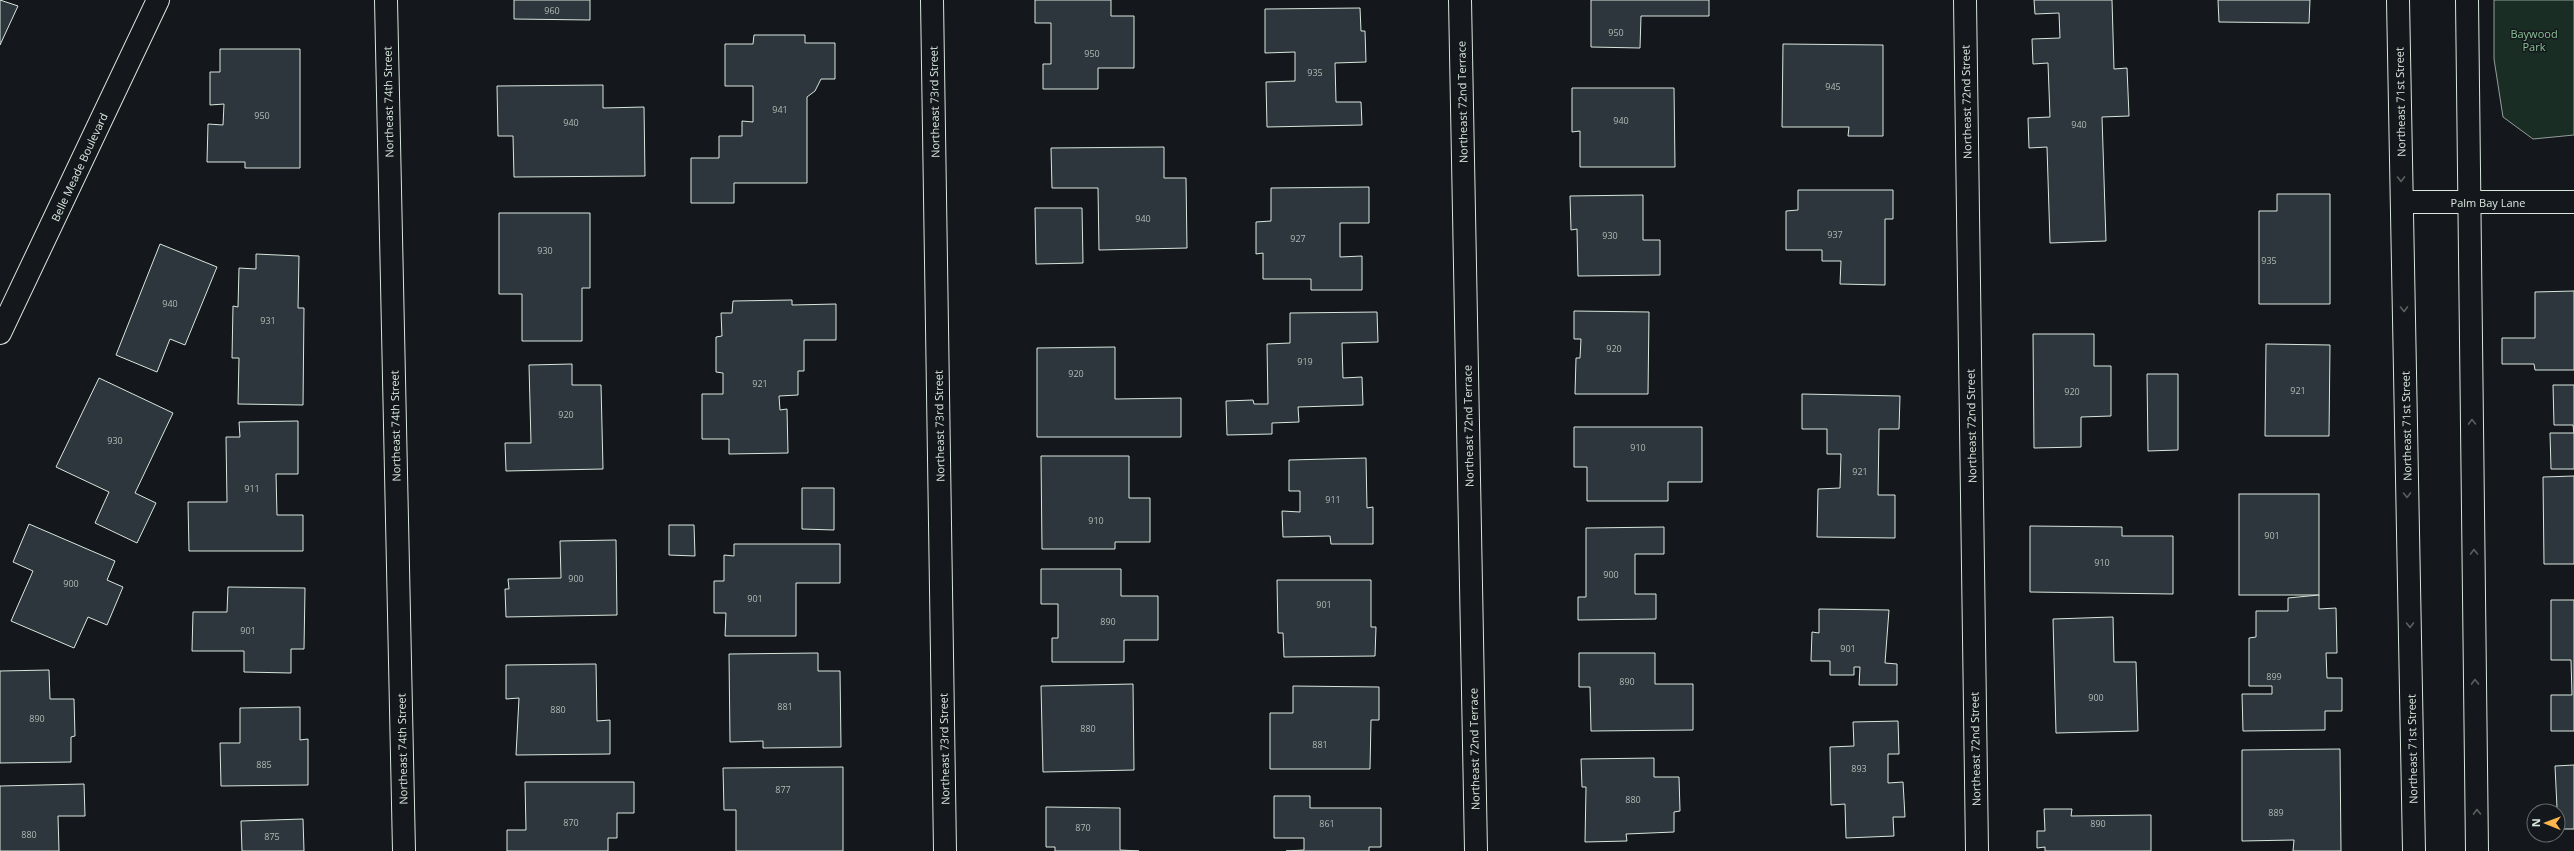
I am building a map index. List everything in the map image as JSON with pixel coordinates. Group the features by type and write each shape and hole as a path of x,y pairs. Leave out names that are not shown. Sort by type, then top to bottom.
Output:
{"street":[{"name":"Belle Meade Boulevard","path":"0,334 158,0"},
{"name":"Northeast 74th Street","path":"386,0 404,851"},
{"name":"Northeast 73rd Street","path":"932,0 945,851"},
{"name":"Northeast 72nd Terrace","path":"1460,0 1476,851"},
{"name":"Northeast 72nd Street","path":"1965,0 1977,851"},
{"name":"Northeast 71st Street","path":"2398,0 2414,851"},
{"path":"2467,0 2477,851"},
{"name":"Palm Bay Lane","path":"2402,202 2574,202"}],"green space":[{"name":"Baywood Park","path":"2494,0 2574,0 2574,135 2533,139 2503,117 2494,59"}],"building":[{"path":"0,0 18,6 0,45"},
{"path":"514,0 590,0 590,20 514,19"},
{"path":"1035,0 1111,0 1111,16 1134,16 1134,68 1098,68 1098,89 1043,89 1043,64 1051,64 1051,23 1035,23"},
{"path":"1591,0 1709,0 1709,16 1641,16 1640,48 1591,47"},
{"path":"2034,0 2112,0 2114,69 2127,68 2129,116 2102,117 2106,241 2050,243 2047,147 2029,148 2028,118 2050,117 2048,63 2033,64 2032,39 2060,38 2059,13 2035,14"},
{"path":"2218,0 2310,0 2309,23 2219,22"},
{"path":"1360,8 1361,31 1365,31 1366,62 1335,63 1336,102 1361,102 1362,125 1267,127 1266,82 1295,81 1295,52 1265,53 1265,9"},
{"path":"754,35 805,35 805,43 835,43 835,79 821,79 815,91 807,97 807,183 734,183 734,203 691,203 691,158 719,158 719,136 742,136 742,121 753,122 753,86 725,86 725,44 753,44"},
{"path":"1783,44 1883,45 1883,136 1848,136 1849,127 1782,127"},
{"path":"220,49 300,49 300,168 245,168 245,162 207,162 208,124 223,125 224,104 210,105 210,72 220,72"},
{"path":"603,85 603,108 644,107 645,176 514,177 513,136 498,136 497,86"},
{"path":"1572,88 1674,88 1675,167 1580,167 1580,131 1572,132"},
{"path":"1164,147 1164,178 1186,178 1187,248 1099,250 1098,188 1052,188 1051,148"},
{"path":"1369,187 1369,223 1340,223 1340,257 1362,256 1362,290 1311,290 1311,279 1263,279 1263,253 1256,254 1256,222 1271,221 1271,188"},
{"path":"1798,190 1893,190 1893,219 1885,219 1885,285 1840,284 1841,261 1822,261 1822,250 1786,250 1786,211 1798,210"},
{"path":"2277,194 2330,194 2330,304 2259,304 2259,211 2277,211"},
{"path":"1643,195 1643,240 1660,240 1660,275 1578,276 1577,229 1571,230 1570,196"},
{"path":"1035,208 1082,208 1083,263 1036,264"},
{"path":"499,213 590,213 590,288 582,288 582,341 522,341 522,294 499,294"},
{"path":"160,244 217,267 185,345 170,339 157,372 116,355"},
{"path":"256,254 299,256 298,308 304,308 303,405 238,404 239,358 232,358 233,306 238,307 239,268 256,269"},
{"path":"2574,291 2574,370 2535,370 2534,364 2502,364 2502,338 2535,338 2535,292"},
{"path":"792,300 792,305 836,304 836,340 804,340 804,371 798,371 798,395 779,396 780,410 787,409 788,453 729,454 729,439 702,439 702,394 723,394 723,373 716,372 716,337 722,336 721,313 732,313 733,301"},
{"path":"1574,311 1649,312 1648,394 1575,394 1576,358 1580,358 1581,339 1574,339"},
{"path":"1377,312 1378,342 1342,343 1343,378 1362,377 1363,405 1298,407 1299,422 1272,423 1272,434 1227,435 1226,401 1253,400 1254,404 1268,404 1267,344 1290,343 1290,313"},
{"path":"2033,334 2094,334 2094,366 2111,366 2111,416 2081,417 2081,447 2034,448"},
{"path":"2266,344 2330,345 2329,436 2265,436"},
{"path":"1115,347 1115,399 1181,398 1181,437 1037,437 1037,348"},
{"path":"572,364 572,385 601,385 603,469 506,471 505,443 531,443 529,365"},
{"path":"2147,374 2178,374 2178,450 2148,451"},
{"path":"99,378 173,413 135,493 156,503 137,543 95,523 109,492 56,467"},
{"path":"2553,385 2574,385 2574,433 2573,425 2554,425"},
{"path":"1802,394 1900,396 1899,429 1879,429 1878,495 1895,495 1895,538 1817,537 1818,489 1840,488 1841,454 1827,454 1827,429 1802,429"},
{"path":"298,421 298,474 276,474 277,515 303,515 303,551 189,551 188,502 227,502 226,437 240,437 239,422"},
{"path":"1574,427 1702,427 1702,482 1668,482 1668,501 1587,501 1587,467 1574,467"},
{"path":"2550,433 2574,433 2574,469 2551,469"},
{"path":"1041,456 1129,456 1129,498 1150,498 1150,542 1115,542 1115,549 1042,549"},
{"path":"1366,458 1367,508 1373,507 1373,544 1331,544 1330,536 1283,537 1282,511 1300,512 1300,491 1289,491 1289,460"},
{"path":"2574,476 2574,564 2544,564 2543,477"},
{"path":"802,488 834,488 834,530 802,529"},
{"path":"2239,494 2319,494 2319,595 2239,595"},
{"path":"29,524 115,561 107,580 123,587 107,625 88,617 74,648 11,621 33,571 13,562"},
{"path":"669,525 694,525 695,556 669,555"},
{"path":"2030,526 2122,527 2122,536 2173,536 2173,594 2030,592"},
{"path":"1664,527 1664,554 1635,554 1635,594 1656,594 1656,619 1578,620 1578,597 1586,597 1586,528"},
{"path":"616,540 617,615 506,617 505,589 509,589 508,579 561,578 560,541"},
{"path":"734,544 840,544 840,583 796,583 796,636 725,636 726,613 714,613 714,581 724,581 724,555 734,556"},
{"path":"1041,569 1121,569 1121,596 1158,596 1158,640 1124,640 1124,662 1052,662 1052,638 1058,638 1058,604 1041,604"},
{"path":"1277,580 1371,580 1371,627 1376,627 1375,656 1284,657 1283,633 1278,633"},
{"path":"228,587 305,588 304,649 291,649 291,673 244,672 244,651 192,651 193,612 227,612"},
{"path":"2319,595 2319,609 2336,608 2337,653 2326,653 2327,678 2342,678 2342,711 2325,711 2325,730 2243,731 2242,694 2272,694 2272,686 2249,686 2249,638 2256,637 2256,611 2288,611 2288,598"},
{"path":"2551,600 2574,600 2574,731 2551,731 2551,695 2572,695 2571,660 2551,660"},
{"path":"1819,609 1889,610 1885,663 1897,664 1897,685 1859,685 1860,667 1854,667 1854,675 1830,675 1830,661 1811,661 1812,632 1819,633"},
{"path":"2113,617 2114,662 2136,662 2138,731 2056,733 2053,619"},
{"path":"818,653 818,671 840,671 841,747 763,748 763,741 730,742 729,654"},
{"path":"1579,653 1655,653 1655,684 1693,684 1693,730 1591,731 1590,687 1579,687"},
{"path":"596,664 597,721 610,720 610,754 516,755 519,698 506,699 506,665"},
{"path":"49,670 50,699 74,699 75,736 71,737 71,762 0,763 0,671"},
{"path":"1133,684 1134,770 1043,772 1041,686"},
{"path":"1293,686 1379,687 1379,720 1371,720 1370,769 1270,769 1270,713 1293,713"},
{"path":"300,707 300,740 308,739 308,785 221,786 220,743 240,743 240,708"},
{"path":"1898,721 1899,754 1888,754 1888,783 1903,782 1905,817 1893,817 1894,836 1846,838 1845,804 1831,805 1830,747 1854,746 1853,722"},
{"path":"2340,749 2341,851 2293,851 2294,840 2242,841 2242,750"},
{"path":"1654,758 1654,777 1679,777 1680,811 1674,812 1674,832 1626,834 1627,841 1585,842 1586,787 1582,787 1581,759"},
{"path":"2574,765 2574,829 2566,829 2566,803 2557,803 2555,766"},
{"path":"843,767 843,851 736,851 736,810 724,810 723,768"},
{"path":"525,782 634,782 634,813 617,813 617,838 608,838 608,851 507,851 507,830 526,830"},
{"path":"84,784 85,816 58,816 59,851 0,851 0,786"},
{"path":"1274,796 1310,796 1310,808 1381,808 1381,847 1369,847 1369,851 1286,851 1304,850 1304,838 1274,838"},
{"path":"1046,807 1120,808 1120,850 1139,851 1055,851 1055,847 1046,847"},
{"path":"2044,809 2072,809 2071,816 2151,815 2151,851 2045,851 2045,847 2037,848 2037,831 2045,831"},
{"path":"303,819 304,851 242,851 241,821"}]}
